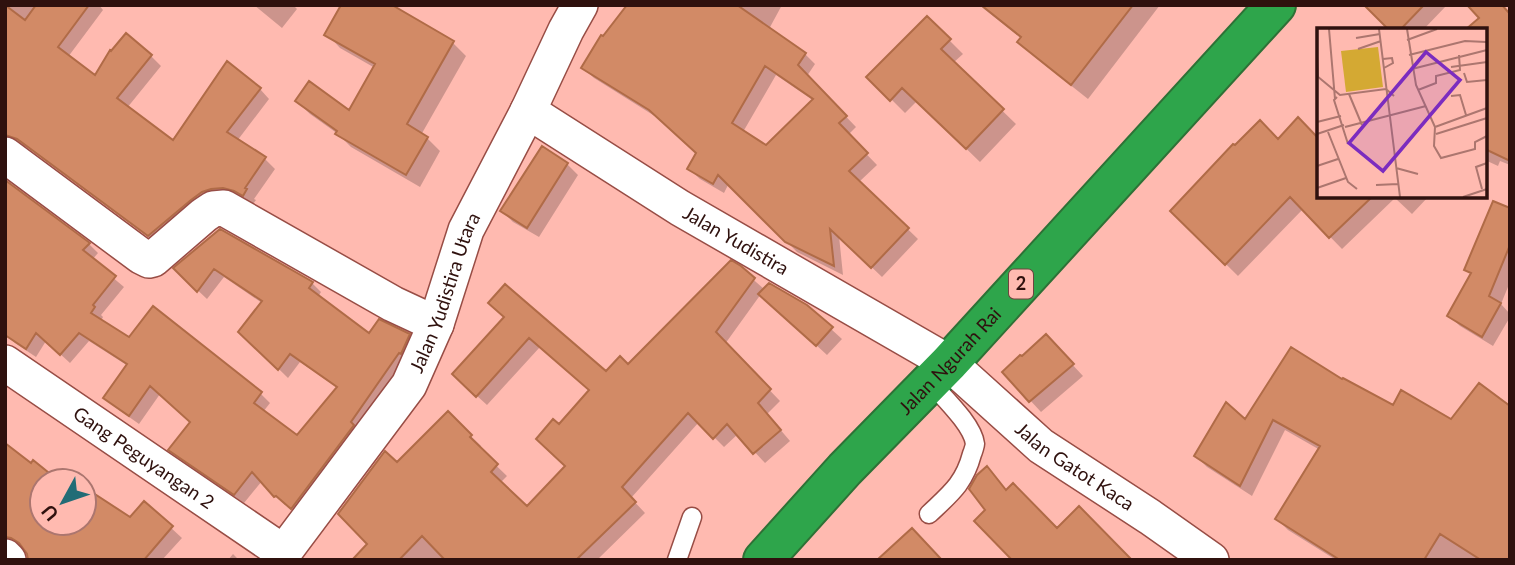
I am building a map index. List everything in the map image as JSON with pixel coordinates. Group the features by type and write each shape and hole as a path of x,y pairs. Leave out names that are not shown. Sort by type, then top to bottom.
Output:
{"highway":[{"name":"Jalan Ngurah Rai","path":"763,560 845,469 940,373 1276,5"}],"street":[{"name":"Jalan Yudistira Utara","path":"281,556 409,385 436,324 466,230 580,5"},
{"name":"Jalan Yudistira","path":"528,111 940,373"},
{"path":"5,155 149,260 204,215 213,209 224,208 393,304 436,324"},
{"name":"Gang Peguyangan 2","path":"5,363 281,556"},
{"name":"Jalan Gatot Kaca","path":"940,373 1041,446 1211,560"}],"lane":[{"path":"929,514 957,488 969,468 975,444 940,373"},
{"path":"677,560 692,517"}],"building":[{"path":"5,5 25,20 36,5 89,5 58,47 95,75 110,50 126,33 152,55 117,98 173,140 227,61 261,88 227,132 266,157 245,188 247,189 243,196 223,188 202,192 148,236 17,139 5,135"},
{"path":"341,5 392,5 454,41 407,124 428,137 406,175 335,134 337,131 295,101 309,81 349,110 375,64 324,35"},
{"path":"627,5 737,5 806,53 798,65 847,116 839,123 868,153 849,171 909,228 871,268 830,229 834,266 785,242 718,175 713,184 687,169 696,153 649,110 581,68 601,35 603,36","holes":["765,66 813,99 766,145 732,123"]},
{"path":"981,5 1133,5 1071,85 1017,42 1021,37"},
{"path":"1364,5 1424,5 1402,28 1387,28"},
{"path":"1467,5 1502,5 1510,14 1510,161 1487,150 1487,28 1467,28 1479,18"},
{"path":"927,16 951,39 941,49 1004,109 966,149 902,88 890,101 866,77"},
{"path":"1298,117 1317,137 1317,198 1371,198 1329,238 1290,197 1225,265 1170,211 1233,144 1260,120 1278,139"},
{"path":"542,146 568,163 527,228 500,211"},
{"path":"5,180 90,243 83,250 116,276 93,305 95,307 91,313 129,337 153,306 262,392 254,403 297,435 337,387 290,354 278,370 238,332 262,301 214,269 197,292 173,268 220,229 313,282 309,288 369,333 379,319 410,334 401,354 399,353 351,422 354,425 291,509 274,497 252,472 234,495 168,450 190,422 150,386 129,416 103,398 127,364 79,333 60,355 36,333 26,349 5,335"},
{"path":"1493,201 1510,208 1510,245 1489,296 1501,303 1482,337 1447,316 1471,273 1464,270"},
{"path":"731,260 755,278 716,332 771,389 758,403 781,430 753,454 727,424 713,439 688,413 622,487 636,502 576,560 445,560 422,536 399,560 352,560 367,544 338,514 385,451 397,462 448,411 498,464 491,472 527,506 565,466 536,439 553,419 559,424 589,390 529,338 476,397 452,374 504,317 488,303 505,284 606,371 620,356 628,364"},
{"path":"769,283 807,305 833,327 816,346 758,294"},
{"path":"1046,334 1074,364 1029,402 1002,372"},
{"path":"1291,347 1342,379 1393,405 1401,390 1451,419 1479,383 1510,406 1510,560 1481,560 1440,534 1424,560 1340,560 1275,519 1320,446 1273,420 1240,486 1194,456 1226,402 1245,419"},
{"path":"5,443 31,463 33,460 42,467 28,467 28,537 98,537 98,496 130,517 144,501 173,526 144,560 28,560 19,543 5,537"},
{"path":"987,466 1006,490 1013,483 1057,528 1079,506 1132,560 1012,560 974,521 985,510 969,489 977,475"},
{"path":"912,528 942,560 877,560"}]}
